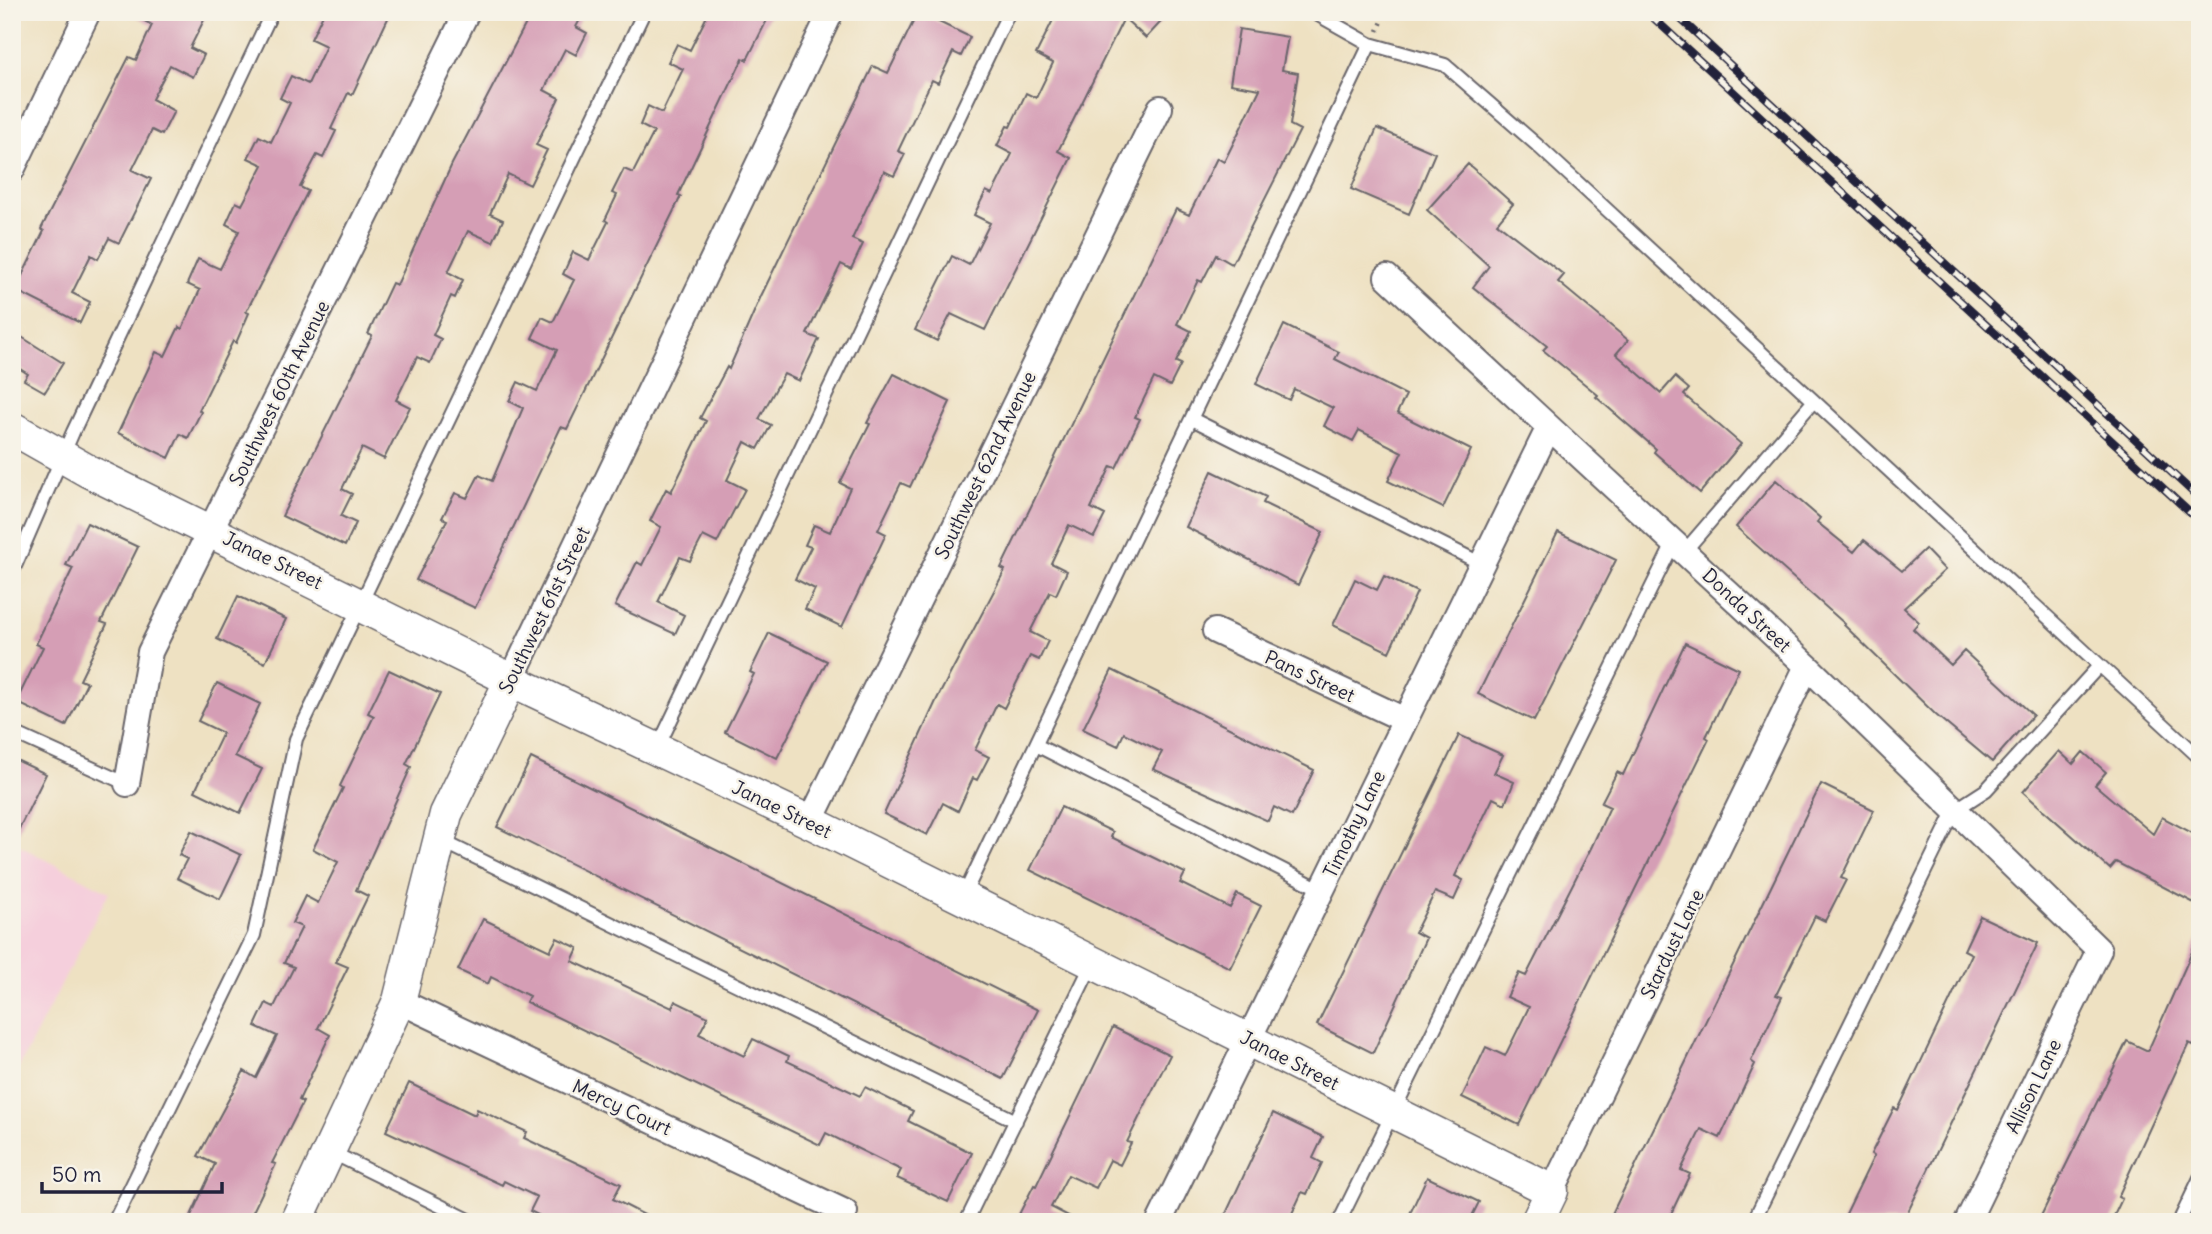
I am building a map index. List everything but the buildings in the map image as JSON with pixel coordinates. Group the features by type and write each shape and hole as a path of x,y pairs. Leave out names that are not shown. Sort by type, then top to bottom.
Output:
{"street":[{"path":"12,170 88,12"},
{"name":"Southwest 60th Avenue","path":"127,785 150,652 467,12"},
{"name":"Southwest 61st Street","path":"296,1222 399,1001 446,814 831,12"},
{"name":"Southwest 62nd Avenue","path":"810,822 1160,108"},
{"name":"Donda Street","path":"1387,277 1807,666 2099,950"},
{"name":"Timothy Lane","path":"1159,1222 1549,427"},
{"name":"Janae Street","path":"12,428 64,458 511,680 963,897 1552,1191"},
{"name":"Pans Street","path":"1215,631 1405,720"},
{"name":"Stardust Lane","path":"1537,1222 1807,666"},
{"name":"Allison Lane","path":"1967,1222 2099,950"},
{"name":"Mercy Court","path":"399,1001 845,1212"}],"lane":[{"path":"12,573 79,420 272,12"},
{"path":"114,1222 254,934 296,739 644,12"},
{"path":"657,749 1009,12"},
{"path":"1313,12 1370,44 1446,65 1537,145 1812,403 2200,758"},
{"path":"963,897 1370,44"},
{"path":"1339,1222 1392,1111 1679,547 1812,403"},
{"path":"1192,419 1482,564"},
{"path":"1753,1222 1955,810 1986,790 2099,666"},
{"path":"12,732 127,785"},
{"path":"1036,745 1322,890"},
{"path":"440,840 1016,1121"},
{"path":"966,1222 1093,962"},
{"path":"329,1151 473,1222"},
{"path":"2179,1222 2200,1178"}],"shaded area":[{"path":"12,842 109,892 12,1081"}],"railway":[{"path":"1647,12 2200,522"},
{"path":"1673,12 2200,499"}]}
